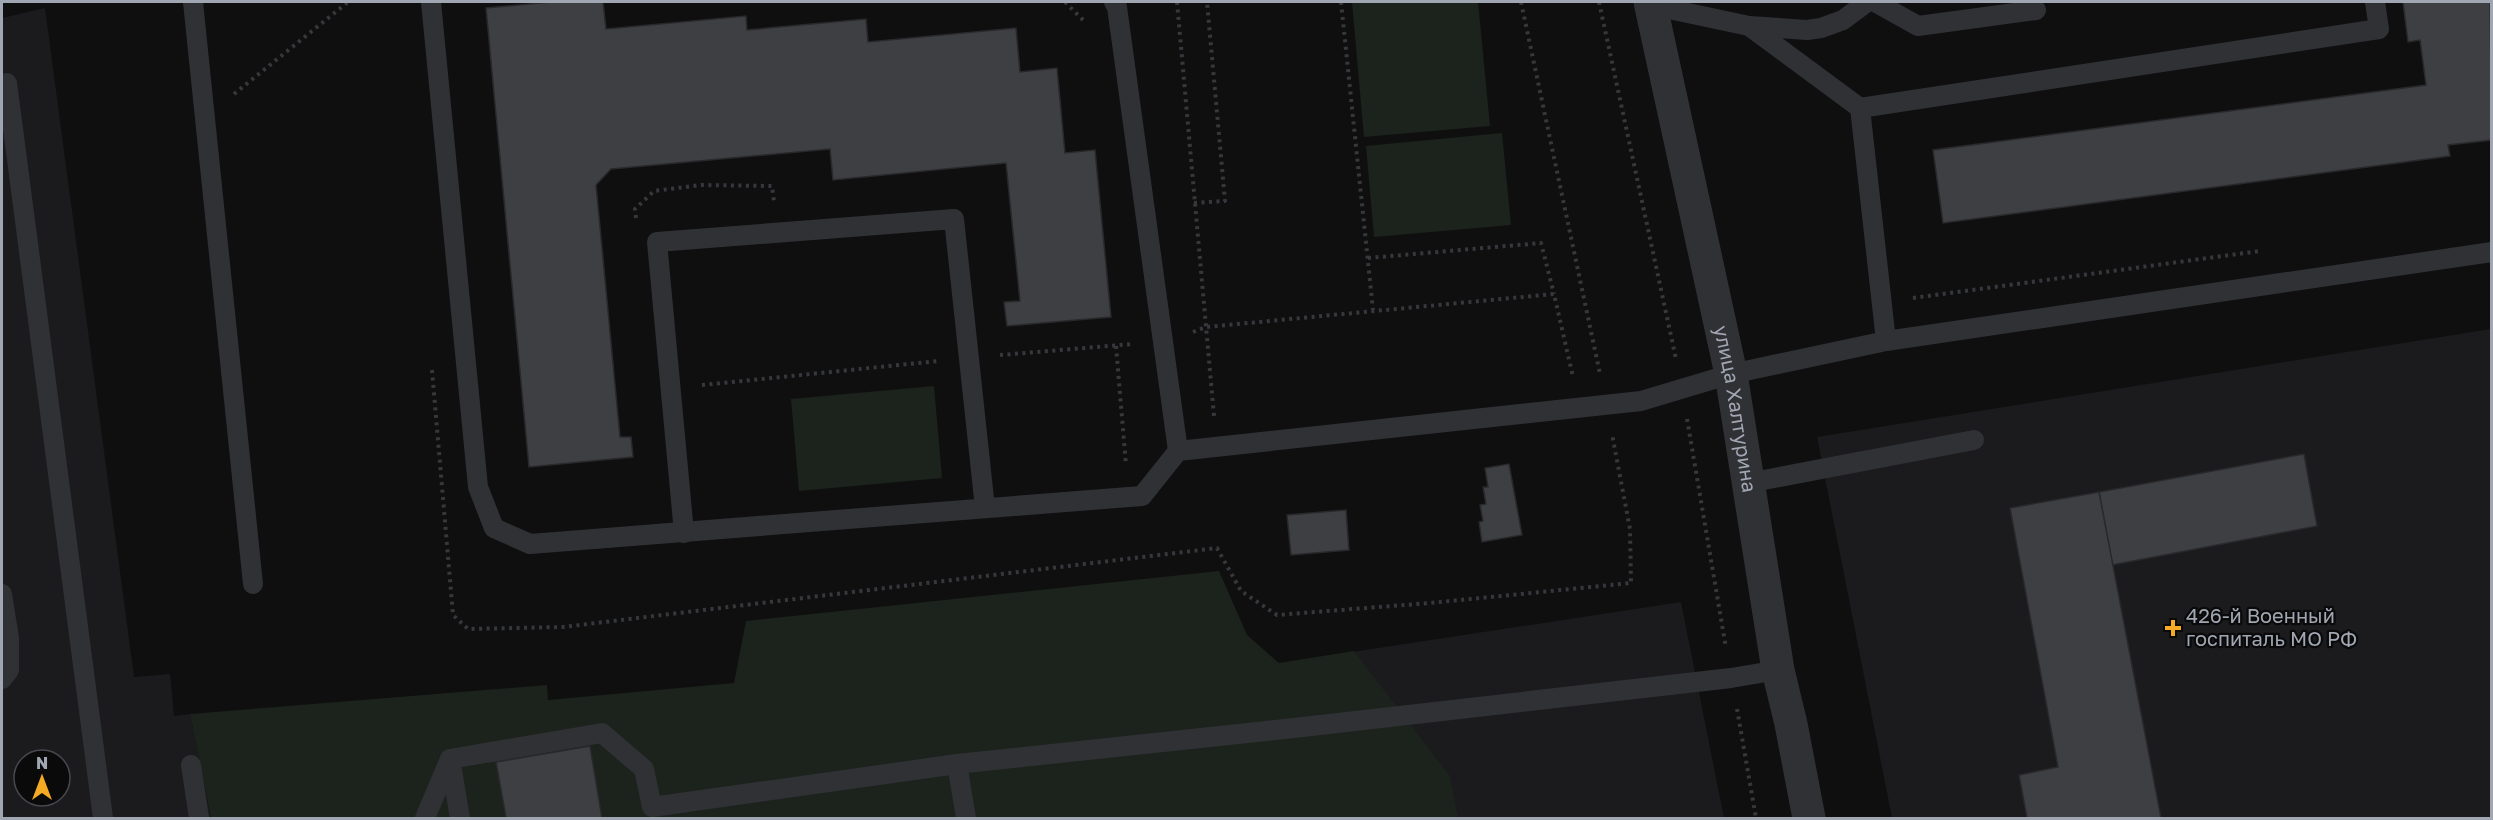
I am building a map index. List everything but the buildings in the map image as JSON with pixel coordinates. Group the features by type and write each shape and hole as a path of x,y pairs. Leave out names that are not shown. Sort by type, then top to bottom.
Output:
{"street":[{"name":"улица Халтурина","path":"1650,3 1731,374 1778,670 1809,819"}],"lane":[{"path":"193,2 253,584"},
{"path":"431,2 478,487 494,528 530,544 1142,496 1178,451 1641,401 1731,374 1886,341 2492,252"},
{"path":"1114,2 1118,7 1178,451"},
{"path":"1650,3 1749,26 1807,30 1821,28 1843,20 1867,2"},
{"path":"1875,2 1918,26 2036,10"},
{"path":"1749,26 1860,108 2379,29 2375,2"},
{"path":"2,84 7,83 103,819"},
{"path":"1860,108 1886,341"},
{"path":"684,532 657,242 669,241 954,219 985,508"},
{"path":"1748,483 1974,440"},
{"path":"2,594 9,638 9,670 2,679"},
{"path":"450,759 602,733 644,769 653,813 957,764 1731,678 1778,670"},
{"path":"425,819 450,759"},
{"path":"450,759 460,819"},
{"path":"957,764 966,819"},
{"path":"191,765 199,819"}],"path":[{"path":"205,117 348,2"},
{"path":"1177,2 1217,446"},
{"path":"1194,203 1226,201 1207,2"},
{"path":"1341,2 1374,310"},
{"path":"432,367 453,615 468,629 563,627 1217,548 1241,591 1277,615 1430,603 1631,583 1630,529 1606,404 1521,2"},
{"path":"636,221 635,209 654,191 701,185 772,186 774,208"},
{"path":"1368,258 1541,243 1554,294"},
{"path":"1880,302 2268,250"},
{"path":"1116,346 1127,476"}],"shaded area":[{"path":"1352,2 1478,2 1490,126 1364,137"},
{"path":"45,8 134,677 170,674 174,716 190,714 211,818 2,818 2,18"},
{"path":"1502,133 1511,225 1374,237 1366,146"},
{"name":"426-й Военный госпиталь МО РФ","path":"2491,329 2491,818 1892,818 1817,437"},
{"path":"934,386 942,478 799,491 791,399"},
{"path":"1219,571 1247,635 1279,663 1354,651 1450,776 1458,818 211,818 190,714 547,685 548,700 734,683 746,621"},
{"path":"1681,602 1724,818 1291,818 1280,663"}],"place":[{"name":"426-й Военный госпиталь МО РФ","path":"2173,628"}]}
